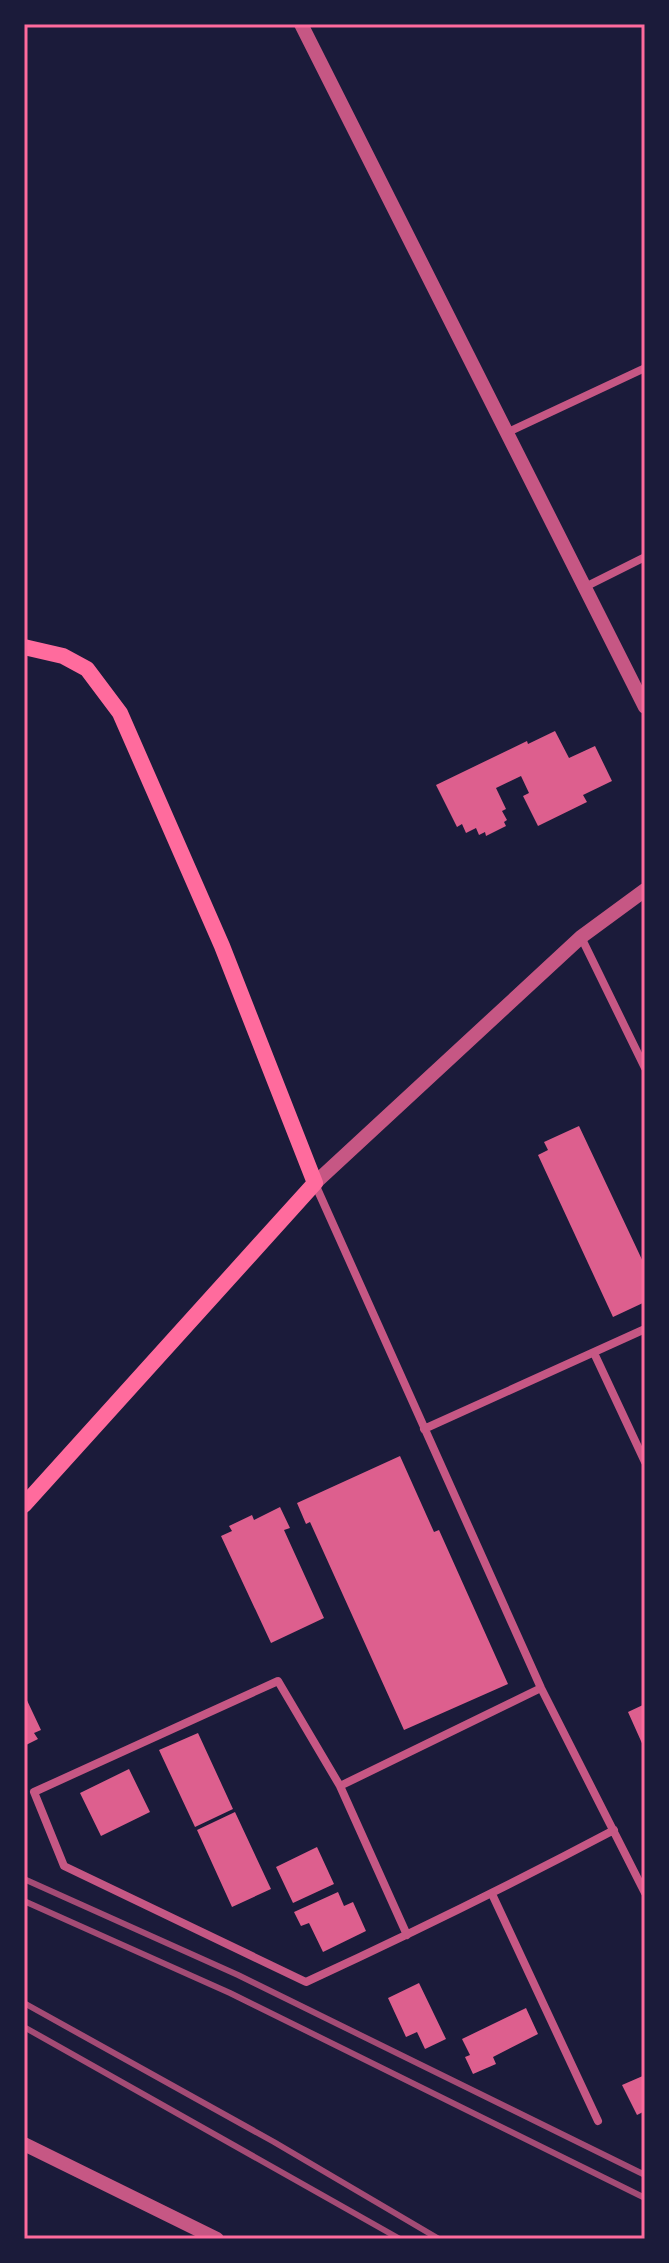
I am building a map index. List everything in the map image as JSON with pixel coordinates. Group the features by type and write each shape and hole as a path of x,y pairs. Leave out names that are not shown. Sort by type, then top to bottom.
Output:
{"main road":[{"path":"24,647 63,656 87,669 120,713 222,946 315,1183 24,1505"}],"street":[{"path":"301,24 645,707"},
{"path":"506,433 645,368"},
{"path":"585,587 645,557"},
{"path":"645,890 581,937 315,1183 541,1688 645,1893"},
{"path":"581,937 645,1068"},
{"path":"424,1429 645,1329"},
{"path":"594,1353 645,1462"},
{"path":"407,1935 340,1786 278,1681 34,1792 64,1866 306,1982 407,1935 492,1894 614,1830"},
{"path":"340,1786 541,1688"},
{"path":"492,1894 598,2121"},
{"path":"24,2144 217,2239"}],"building":[{"path":"555,731 569,758 595,746 612,781 583,795 587,802 538,826 523,796 529,793 521,776 496,788 506,809 502,811 507,820 504,822 506,826 486,836 485,832 479,835 476,828 466,833 462,824 457,827 436,785 527,741 528,744"},
{"path":"579,1126 645,1266 645,1302 613,1317 538,1155 548,1150 544,1142"},
{"path":"400,1456 434,1532 439,1530 508,1684 404,1730 310,1522 306,1524 297,1503"},
{"path":"280,1507 290,1528 284,1530 324,1618 271,1643 221,1536 232,1531 229,1526 252,1515 254,1520"},
{"path":"24,1694 41,1730 34,1733 38,1739 24,1746"},
{"path":"645,1704 645,1750 628,1712"},
{"path":"198,1733 233,1809 195,1827 159,1750"},
{"path":"129,1769 150,1812 101,1836 80,1793"},
{"path":"235,1812 271,1889 232,1907 197,1830"},
{"path":"317,1847 334,1884 293,1903 276,1867"},
{"path":"338,1892 344,1906 353,1902 366,1931 323,1952 309,1923 301,1926 294,1912"},
{"path":"419,1983 446,2039 425,2049 417,2032 406,2037 388,1998"},
{"path":"526,2008 538,2034 493,2057 496,2064 473,2074 465,2057 470,2055 462,2039"},
{"path":"645,2075 645,2111 637,2115 622,2085"}],"railway":[{"path":"24,1879 238,1975 645,2175"},
{"path":"24,1901 230,1993 645,2198"},
{"path":"24,2003 274,2142 439,2239"},
{"path":"24,2027 400,2239"}]}
